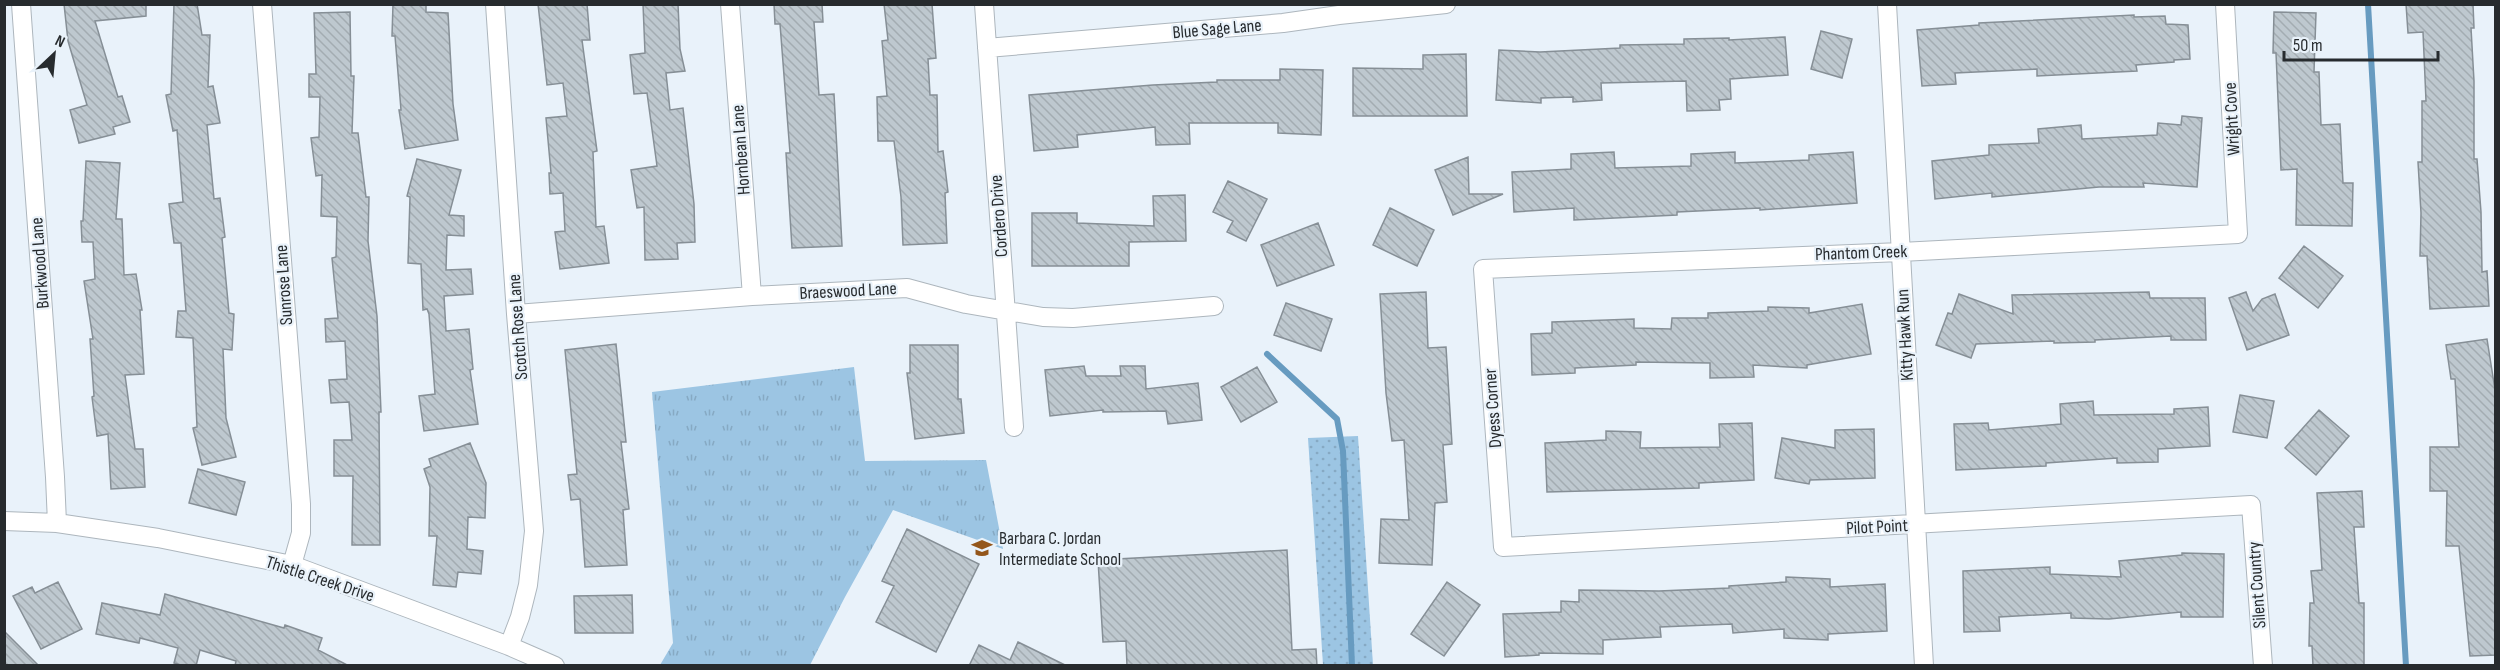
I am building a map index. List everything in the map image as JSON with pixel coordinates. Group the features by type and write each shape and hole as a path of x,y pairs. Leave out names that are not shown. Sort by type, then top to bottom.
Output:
{"street":[{"name":"Burkwood Lane","path":"21,4 57,523"},
{"name":"Sunrose Lane","path":"262,4 301,504 301,533 292,565"},
{"name":"Scotch Rose Lane","path":"495,4 516,314 534,531 528,585 520,617 508,646"},
{"name":"Hornbean Lane","path":"730,4 752,296"},
{"name":"Cordero Drive","path":"984,4 1014,427"},
{"name":"Blue Sage Lane","path":"987,48 1283,23 1446,4"},
{"name":"Kitty Hawk Run","path":"1887,4 1924,666"},
{"name":"Wright Cove","path":"2225,4 2238,234"},
{"name":"Phantom Creek","path":"1483,269 1901,252 2238,234"},
{"name":"Dyess Corner","path":"1483,269 1503,547"},
{"name":"Braeswood Lane","path":"516,314 752,296 907,288 966,304 1043,317 1073,318 1214,306"},
{"name":"Pilot Point","path":"1503,547 2251,505"},
{"name":"Silent Country","path":"2251,505 2263,666"},
{"name":"Thistle Creek Drive","path":"4,521 57,523 158,538 292,565 508,646 555,666"}],"green space":[{"path":"854,367 865,461 986,460 1003,549 893,510 810,665 660,665 673,643 652,392"},
{"path":"1358,436 1373,665 1323,665 1308,438"}],"building":[{"path":"64,4 146,4 146,16 95,21 118,97 122,96 130,122 113,127 115,134 79,143 70,110 87,105 68,41"},
{"path":"174,4 197,4 202,35 210,35 208,87 213,86 220,123 207,125 214,199 220,198 225,237 222,238 229,313 234,314 232,350 223,349 226,418 236,457 202,465 193,428 197,427 193,338 176,337 178,311 186,311 181,243 174,243 169,204 183,202 177,130 173,131 166,95 171,94"},
{"path":"393,4 426,4 426,12 448,13 453,104 458,140 405,149 399,110 401,110 395,36 392,36"},
{"path":"538,4 587,4 590,40 582,40 597,151 593,152 596,227 604,226 609,263 560,269 555,232 565,231 563,193 550,194 549,173 551,173 546,118 567,116 563,83 547,85"},
{"path":"643,4 678,4 680,49 685,71 666,73 670,110 683,108 694,204 695,242 677,243 678,259 645,260 644,207 637,208 631,170 657,166 647,93 634,94 630,55 645,53"},
{"path":"774,4 822,4 823,22 814,22 819,95 834,94 842,246 792,248 786,153 790,153 780,24 775,24"},
{"path":"884,4 932,4 936,58 928,59 930,95 937,95 938,152 943,151 948,192 945,193 947,243 903,245 901,197 894,141 878,141 877,97 887,96 882,41 888,40"},
{"path":"2406,4 2473,4 2474,28 2471,28 2474,159 2477,159 2481,212 2482,272 2487,271 2489,306 2430,309 2427,256 2420,256 2421,213 2418,162 2422,162 2422,101 2426,101 2423,32 2408,33"},
{"path":"350,12 351,76 354,76 352,133 358,133 366,197 369,197 368,241 377,316 381,412 379,412 380,545 352,545 353,476 334,476 334,440 352,440 349,402 331,403 329,380 347,379 345,341 326,342 325,319 338,318 332,258 336,257 337,217 321,216 322,175 316,176 311,138 319,137 320,97 309,97 309,74 316,74 314,13"},
{"path":"2274,12 2316,13 2314,72 2319,72 2321,125 2340,124 2343,183 2353,183 2352,226 2296,225 2297,169 2281,170 2276,53 2273,53"},
{"path":"2134,15 2134,17 2165,16 2166,24 2188,25 2190,59 2136,65 2137,71 2037,76 2037,69 1955,73 1956,84 1922,86 1917,30 1979,25 1979,23"},
{"path":"1821,31 1852,39 1842,78 1811,69"},
{"path":"1785,37 1788,75 1730,79 1731,99 1719,100 1720,110 1687,111 1686,81 1601,83 1602,100 1573,102 1573,97 1541,98 1541,103 1496,100 1499,50 1540,52 1620,48 1620,45 1684,44 1684,39 1729,38 1729,40"},
{"path":"1466,54 1467,116 1353,116 1353,68 1423,69 1423,55"},
{"path":"1280,69 1323,70 1321,135 1278,133 1278,123 1189,123 1190,144 1156,145 1155,127 1077,135 1078,147 1034,151 1029,95 1217,82 1217,80 1280,80"},
{"path":"2182,116 2202,118 2197,187 2143,183 2144,187 2099,187 1992,197 1992,193 1935,199 1932,161 1989,155 1989,145 2039,143 2038,129 2081,125 2082,139 2157,135 2158,123 2181,125"},
{"path":"1614,152 1615,168 1691,166 1691,154 1735,152 1735,163 1809,160 1809,155 1853,152 1857,203 1760,210 1760,208 1677,212 1677,215 1574,220 1574,208 1514,212 1512,172 1571,169 1571,154"},
{"path":"1468,157 1469,194 1503,194 1453,215 1435,170"},
{"path":"417,159 461,170 449,215 464,216 464,236 447,235 446,270 471,269 473,294 444,296 446,331 469,329 473,369 470,370 478,424 424,431 419,396 435,394 429,314 427,309 423,310 421,264 408,263 410,197 407,196"},
{"path":"86,161 120,163 116,219 122,219 124,275 136,274 142,310 140,310 144,374 125,375 135,449 143,449 145,487 111,489 108,434 97,436 92,397 94,396 90,339 93,339 84,281 95,279 93,242 82,242 81,221 83,221"},
{"path":"1228,181 1267,199 1246,241 1227,232 1233,221 1213,212"},
{"path":"1185,195 1186,241 1129,242 1129,266 1032,266 1032,213 1077,213 1077,223 1154,226 1153,196"},
{"path":"1390,208 1434,230 1417,266 1373,245"},
{"path":"1318,223 1334,265 1277,286 1261,245"},
{"path":"2304,246 2343,276 2318,308 2279,278"},
{"path":"1426,292 1428,348 1446,347 1452,444 1443,445 1447,502 1435,503 1432,565 1379,563 1381,519 1409,520 1404,440 1392,441 1386,393 1380,294"},
{"path":"2149,292 2150,298 2205,298 2206,340 2171,340 2171,336 2095,340 2095,342 1976,344 1971,358 1936,345 1948,313 1952,314 1959,294 2013,314 2012,295"},
{"path":"2246,292 2253,311 2262,299 2275,294 2289,335 2247,350 2229,298"},
{"path":"1286,303 1332,319 1321,351 1274,335"},
{"path":"1862,304 1871,354 1807,365 1807,368 1753,365 1754,377 1710,378 1710,363 1636,362 1636,365 1575,368 1575,373 1532,375 1531,334 1552,333 1552,322 1634,319 1634,328 1671,329 1672,318 1708,318 1708,313 1768,311 1768,307 1809,308 1809,313"},
{"path":"2487,339 2496,396 2496,655 2470,656 2459,546 2446,546 2447,491 2430,491 2430,447 2459,447 2455,379 2451,379 2446,345"},
{"path":"616,344 626,442 621,442 629,509 623,510 627,565 585,567 580,499 571,500 568,475 577,474 565,350"},
{"path":"910,345 958,345 958,399 961,399 964,433 915,439 907,373 910,373"},
{"path":"1084,366 1086,376 1121,376 1120,366 1145,366 1146,389 1198,383 1202,420 1168,424 1166,411 1103,412 1103,410 1050,416 1045,370"},
{"path":"1257,367 1277,402 1241,422 1221,387"},
{"path":"2240,395 2274,401 2267,438 2233,432"},
{"path":"2093,401 2094,415 2174,414 2174,409 2208,407 2210,446 2158,449 2158,462 2117,463 2117,458 2046,463 2046,466 1956,470 1954,424 1988,423 1989,430 2061,424 2060,404"},
{"path":"2319,410 2349,436 2316,475 2285,448"},
{"path":"1752,423 1754,480 1699,483 1699,488 1547,492 1545,443 1606,440 1606,431 1641,432 1640,448 1720,447 1719,424"},
{"path":"1874,429 1875,478 1810,480 1809,484 1775,478 1782,438 1835,448 1835,430"},
{"path":"470,443 486,483 485,518 468,517 467,549 483,551 481,574 458,572 456,587 433,585 437,536 429,536 430,487 424,469 431,466 429,459"},
{"path":"198,469 245,482 236,515 189,503"},
{"path":"2362,491 2364,527 2354,527 2359,603 2364,603 2364,666 2313,666 2312,646 2309,646 2310,603 2314,603 2311,571 2322,570 2317,493"},
{"path":"907,529 979,564 936,652 876,622 894,586 882,581"},
{"path":"1287,550 1292,650 1316,649 1317,666 1127,666 1126,641 1103,642 1098,560"},
{"path":"2182,553 2224,554 2223,617 2181,617 2181,612 2109,619 2071,618 2071,613 1999,617 2000,631 1964,632 1963,571 2050,567 2050,574 2121,577 2119,561 2182,555"},
{"path":"1786,577 1830,579 1830,587 1885,584 1887,631 1828,634 1828,640 1784,638 1784,629 1733,633 1732,624 1660,627 1661,637 1603,640 1603,654 1539,653 1539,655 1505,657 1503,614 1561,612 1561,601 1579,602 1579,590 1659,591 1729,588 1729,586 1786,582"},
{"path":"58,582 82,629 41,649 13,596 32,587 35,593"},
{"path":"1447,582 1480,605 1444,656 1411,634"},
{"path":"165,594 284,628 285,625 322,638 318,650 349,666 235,666 236,661 200,650 196,666 184,666 174,663 178,648 140,638 139,643 96,634 102,603 160,615"},
{"path":"632,595 633,633 575,633 574,596"},
{"path":"4,631 39,666 4,666"},
{"path":"1018,642 1067,666 969,666 979,645 1010,660"}],"waterway":[{"path":"2368,4 2406,666"},
{"path":"1267,354 1337,419 1343,451 1352,666"}],"place":[{"name":"Barbara C. Jordan Intermediate School","path":"982,548"}]}
